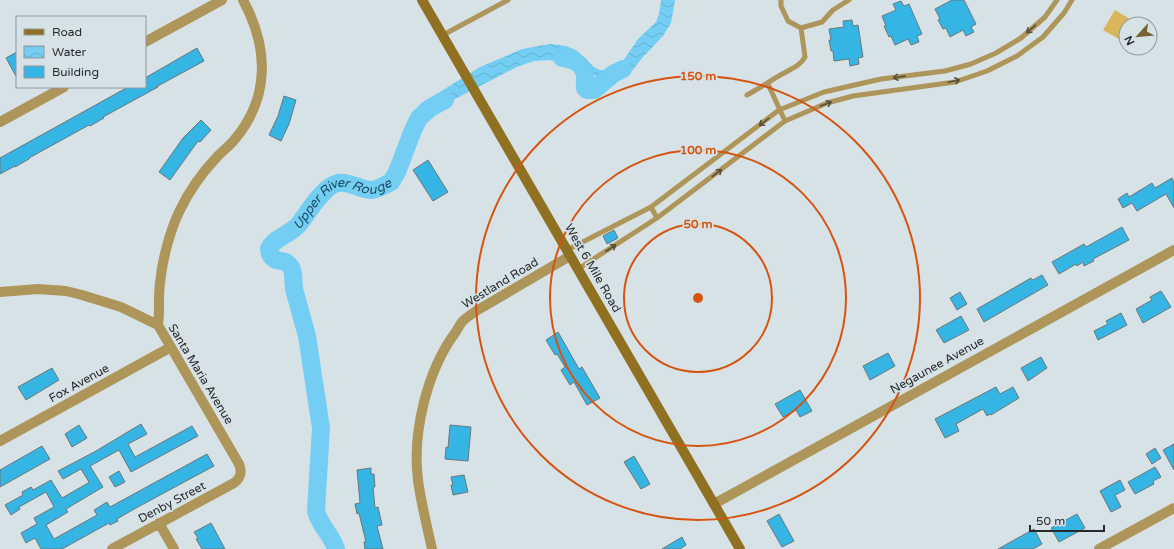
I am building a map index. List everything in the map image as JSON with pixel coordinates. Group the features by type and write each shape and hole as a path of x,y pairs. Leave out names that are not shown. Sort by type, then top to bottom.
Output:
{"main road":[{"name":"West 6 Mile Road","path":"422,0 740,549"}],"street":[{"path":"146,41 222,0"},
{"path":"158,325 160,312 160,283 168,242 179,212 189,193 203,172 216,157 235,140 243,128 252,112 259,91 262,65 260,42 252,18 243,0"},
{"path":"0,122 62,88"},
{"name":"Negaunee Avenue","path":"714,504 1174,250"},
{"name":"Westland Road","path":"432,549 418,480 417,455 419,432 427,392 437,363 445,348 464,320 569,253"},
{"name":"Santa Maria Avenue","path":"0,292 38,289 71,292 121,307 158,325 239,464 241,475"},
{"name":"Fox Avenue","path":"0,441 171,347"},
{"name":"Denby Street","path":"112,549 234,483 241,475"},
{"path":"1099,549 1174,508"},
{"path":"159,523 174,549"}],"lane":[{"path":"493,7 494,0"},
{"path":"443,35 508,0"},
{"path":"781,0 780,6 788,21 801,28 822,22 833,10 849,0"},
{"path":"569,253 651,207 780,110 824,92 881,79 945,71 971,64 996,53 1021,38 1045,17 1057,0"},
{"path":"578,269 657,218 786,121 827,103 852,96 955,82 987,71 1017,56 1043,37 1064,13 1072,0"},
{"path":"747,95 800,64 806,57 801,28"},
{"path":"768,84 786,121"},
{"path":"651,207 657,218"}],"shaded area":[{"path":"1115,10 1125,16 1118,16 1118,38 1103,30"}],"water":[{"path":"661,0 675,0 671,23 663,36 632,71 615,79 609,84 598,80 590,70 573,64 548,60 534,61 517,67 453,100 426,116 419,105 480,67 522,49 551,44 566,46 576,50 594,67 600,70 607,71 615,68 623,61 638,39 656,22"}],"building":[{"path":"952,0 964,0 976,24 971,27 974,32 966,36 963,30 950,37 946,28 943,29 938,20 940,19 935,9"},
{"path":"901,1 904,6 909,4 922,34 917,36 919,42 911,45 908,39 895,45 884,26 886,26 882,16 896,10 893,4"},
{"path":"852,20 853,26 858,25 863,57 858,58 859,64 850,66 849,59 834,61 833,51 831,51 829,40 831,40 829,29 844,27 843,21"},
{"path":"197,48 204,61 103,117 104,118 90,126 89,125 0,174 0,158 126,88 146,88 146,77"},
{"path":"16,53 16,76 6,58"},
{"path":"284,96 296,100 289,124 281,141 269,135 278,116"},
{"path":"201,120 211,130 200,142 198,141 170,180 159,172 183,138"},
{"path":"428,160 448,192 433,201 413,170"},
{"path":"1172,178 1174,183 1174,208 1166,194 1137,211 1132,203 1123,208 1118,199 1127,193 1129,197 1152,183 1155,188"},
{"path":"1122,227 1129,240 1093,259 1094,261 1084,266 1083,262 1077,266 1076,264 1059,274 1052,262 1084,244 1086,247"},
{"path":"614,230 618,238 607,244 603,236"},
{"path":"1042,275 1048,285 984,322 977,309 1031,278 1033,280"},
{"path":"1161,291 1171,307 1143,323 1136,309 1152,300 1150,297"},
{"path":"960,292 967,304 957,310 950,298"},
{"path":"1121,313 1127,325 1098,340 1094,331 1108,324 1106,321"},
{"path":"961,316 969,330 944,343 936,330"},
{"path":"558,332 579,369 582,367 600,398 587,405 574,382 570,385 561,370 565,367 557,354 555,355 546,340"},
{"path":"888,353 895,366 870,380 863,366"},
{"path":"1041,357 1047,368 1028,381 1021,368"},
{"path":"52,368 59,380 26,400 18,387"},
{"path":"996,387 1000,394 1013,387 1019,398 991,415 990,414 987,416 983,409 956,424 959,431 945,438 935,419"},
{"path":"800,390 812,411 800,417 796,410 783,417 775,404"},
{"path":"141,424 147,434 128,444 135,457 192,426 198,436 131,472 119,450 90,466 103,487 66,509 68,512 46,525 54,539 97,515 94,510 107,502 110,507 207,454 214,466 136,508 117,519 118,521 110,525 109,523 62,549 41,549 35,538 26,543 21,533 37,524 34,518 54,507 46,492 19,507 20,509 11,515 5,505 23,495 22,492 31,487 33,490 51,480 62,498 88,483 89,482 81,469 63,479 58,471 96,451"},
{"path":"79,425 87,438 72,447 65,434"},
{"path":"450,425 471,427 468,461 445,459 446,447 448,448"},
{"path":"1174,444 1174,470 1163,450"},
{"path":"42,446 50,459 0,487 0,470"},
{"path":"1155,448 1161,458 1152,464 1146,454"},
{"path":"634,456 650,484 641,489 624,462"},
{"path":"1155,467 1161,477 1153,481 1154,484 1135,494 1128,482"},
{"path":"371,468 371,474 374,474 375,487 373,487 375,508 378,507 382,525 377,526 383,549 365,549 364,542 366,542 359,513 357,514 355,504 360,503 357,470"},
{"path":"119,471 125,482 115,487 109,477"},
{"path":"464,475 468,492 453,495 451,477"},
{"path":"1120,480 1125,490 1115,495 1121,507 1111,512 1100,491"},
{"path":"779,514 794,541 782,547 767,521"},
{"path":"1077,514 1085,528 1059,542 1051,528"},
{"path":"211,523 225,549 202,549 196,539 198,538 194,532"},
{"path":"1034,529 1042,544 1033,549 998,549"},
{"path":"682,537 686,545 680,549 662,549"}],"waterway":[{"name":"Upper River Rouge","path":"562,58 576,62 582,67 585,77 585,88 587,90 594,90 613,74 623,69"},
{"name":"Upper River Rouge","path":"336,549 316,511 321,428 307,336 294,289 293,273 291,267 286,262 276,260 272,257 269,249 274,242 299,224 321,194 332,185 347,183 363,189 374,190 391,182 397,172 419,118 430,108 445,100"}]}
